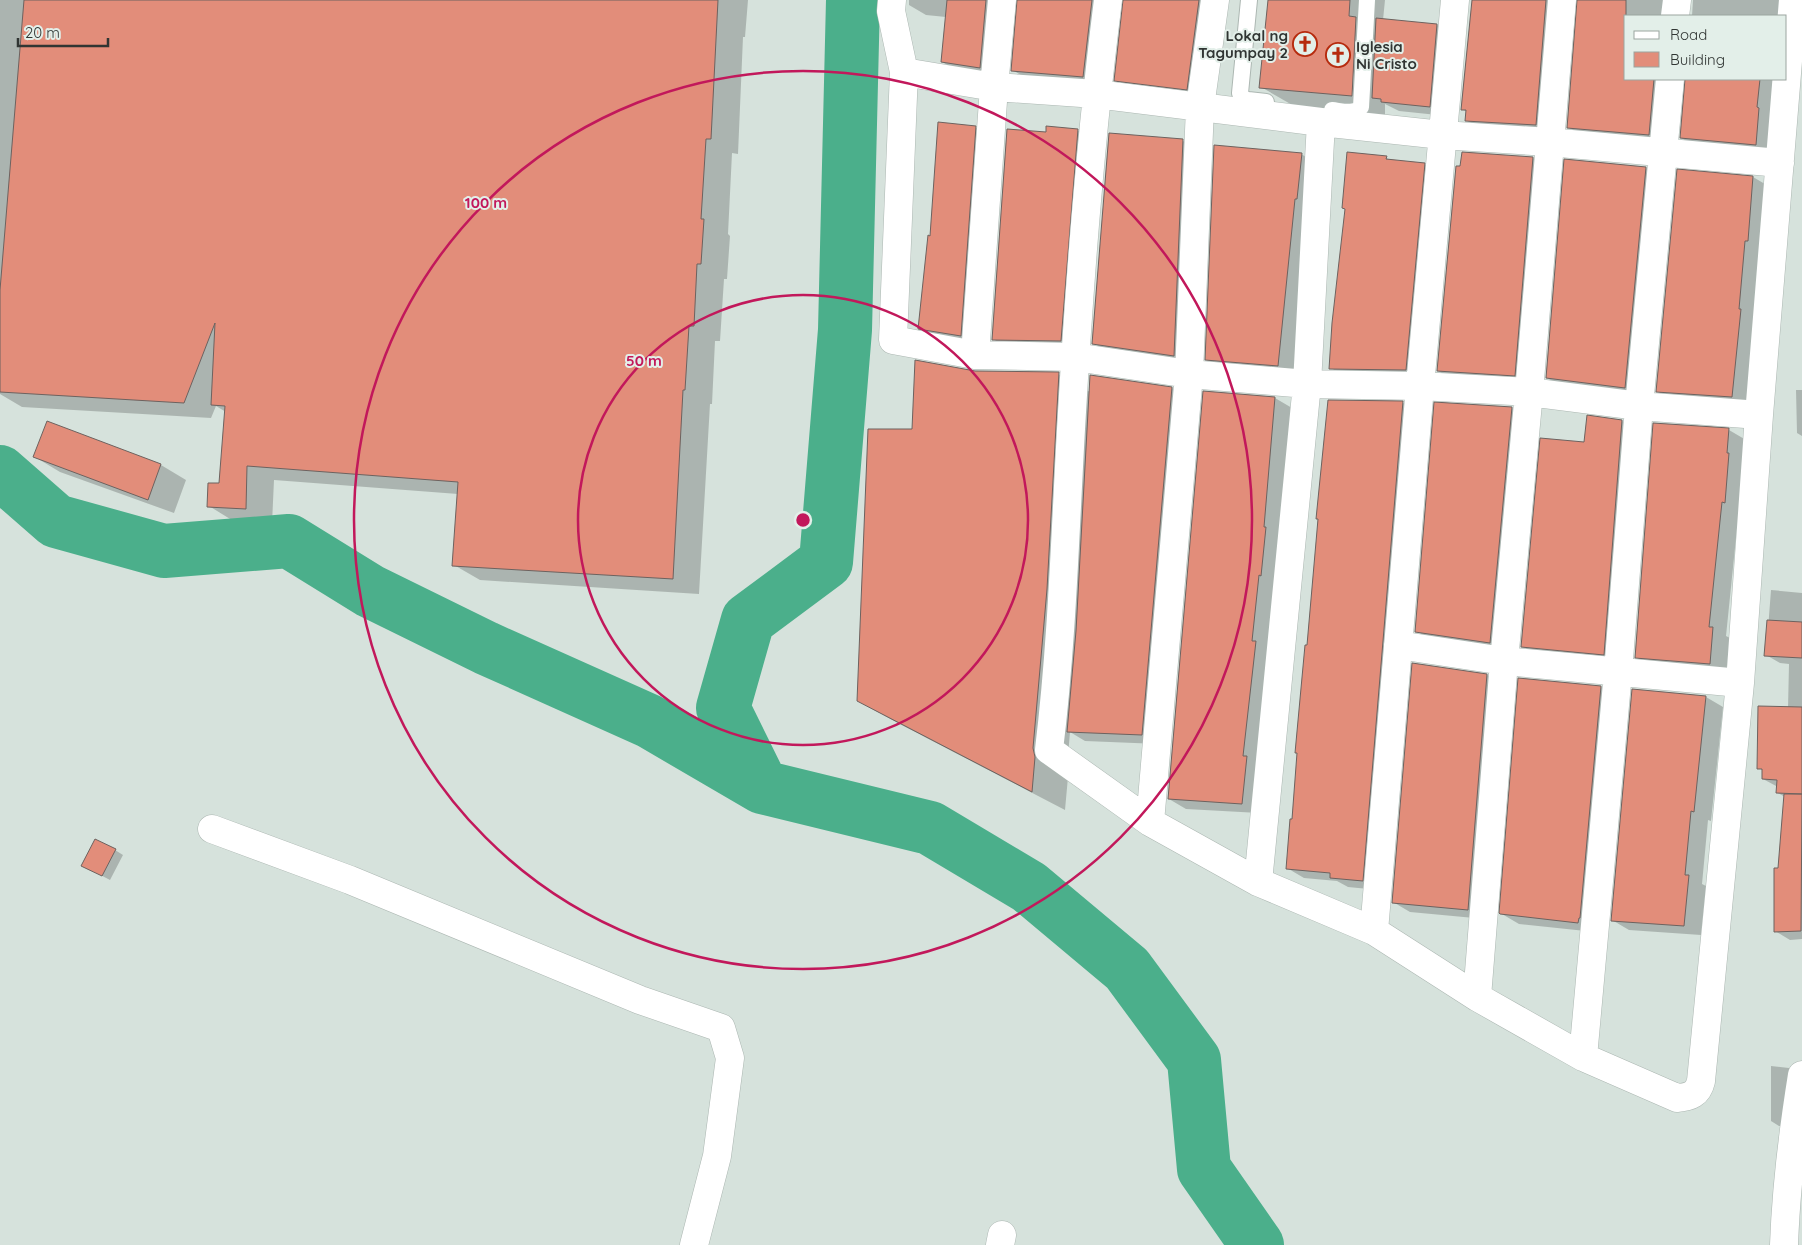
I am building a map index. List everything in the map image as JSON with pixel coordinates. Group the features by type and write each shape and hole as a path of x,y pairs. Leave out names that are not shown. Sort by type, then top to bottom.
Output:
{"street":[{"path":"892,0 890,11 904,72 893,340 975,354 1075,357 1189,374 1307,384 1420,386 1529,392 1639,406 1760,415"},
{"path":"975,354 1002,0"},
{"path":"1108,0 1096,94 1075,357 1056,692 1049,750 1150,822 1258,882 1374,931 1477,998 1584,1057 1677,1098 1692,1095 1700,1086 1740,683 1794,0"},
{"path":"1150,822 1189,374 1200,107 1215,0"},
{"path":"1374,931 1455,0"},
{"path":"1477,998 1504,661 1562,0"},
{"path":"1675,15 1676,0"},
{"path":"904,72 994,87 1096,94 1442,135 1549,142 1780,163"},
{"path":"1584,1057 1639,406 1670,80"},
{"path":"1258,882 1307,384 1321,122"},
{"path":"1398,645 1504,661 1740,683"},
{"path":"212,828 359,884 640,1000 721,1028 730,1058 717,1156 694,1245"},
{"path":"1784,1245 1787,1196 1798,1124 1802,1075"}],"lane":[{"path":"1248,0 1240,93 1242,98 1353,112 1358,111 1360,107 1367,0"}],"building":[{"path":"24,0 718,0 711,139 706,139 701,219 704,219 701,264 697,264 694,326 689,326 685,390 683,390 673,579 452,566 458,482 247,466 246,509 207,507 208,483 219,483 225,406 211,405 215,323 184,403 0,392 0,290"},
{"path":"947,0 986,0 980,68 941,62"},
{"path":"1017,0 1092,0 1083,77 1011,71"},
{"path":"1123,0 1199,0 1187,90 1114,81"},
{"name":"Lokal ng Tagumpay 2","path":"1268,0 1350,0 1349,16 1356,17 1352,96 1259,88"},
{"path":"1472,0 1546,0 1536,125 1465,121 1466,110 1461,110"},
{"path":"1577,0 1626,0 1626,15 1624,15 1624,80 1654,80 1649,135 1567,128"},
{"path":"1376,18 1437,24 1430,107 1381,102 1381,99 1372,98"},
{"path":"1685,80 1760,80 1756,145 1680,138"},
{"path":"938,122 976,126 961,336 918,329 928,235 930,236"},
{"path":"1046,126 1078,129 1061,341 992,340 1007,129 1046,132"},
{"path":"1109,133 1183,139 1174,356 1092,344"},
{"path":"1214,145 1302,153 1297,199 1295,199 1278,366 1205,360"},
{"path":"1347,152 1387,156 1386,159 1425,163 1406,370 1329,369 1332,323 1345,209 1342,208"},
{"path":"1462,152 1533,157 1515,376 1437,371 1456,166 1460,166"},
{"path":"1564,159 1646,167 1625,388 1546,378"},
{"path":"1677,169 1753,176 1748,241 1745,241 1739,309 1741,309 1732,397 1656,392"},
{"path":"915,360 975,371 1059,372 1047,589 1033,748 1035,757 1032,792 857,701 868,429 912,429"},
{"path":"1090,375 1172,387 1142,735 1067,732 1076,631"},
{"path":"1203,391 1275,397 1264,527 1266,527 1252,641 1256,641 1243,756 1247,756 1242,804 1168,799"},
{"path":"1328,400 1403,401 1363,881 1330,878 1330,873 1286,869 1290,819 1292,819 1297,753 1295,753 1305,645 1307,645 1318,519 1316,519"},
{"path":"1434,402 1512,407 1490,643 1415,632"},
{"path":"1587,415 1622,420 1604,655 1521,647 1540,438 1584,442"},
{"path":"47,421 161,464 148,500 33,457"},
{"path":"1653,423 1729,428 1725,503 1722,502 1709,627 1713,627 1710,664 1635,658"},
{"path":"1767,620 1802,622 1802,658 1764,656"},
{"path":"1412,663 1487,674 1468,910 1392,903"},
{"path":"1518,678 1601,686 1580,918 1578,923 1499,913"},
{"path":"1632,689 1706,696 1694,812 1691,811 1685,875 1689,875 1684,926 1611,921"},
{"path":"1758,706 1802,707 1802,794 1776,793 1777,780 1762,779 1762,769 1757,769"},
{"path":"1784,794 1802,794 1801,931 1774,932 1774,868 1778,868"},
{"path":"95,839 116,849 102,876 81,866"}],"waterway":[{"path":"762,787 723,708 748,620 826,562 845,330 853,0"},
{"path":"0,472 56,521 164,551 289,541 370,591 486,648 649,721 762,787 930,828 1029,887 1127,969 1194,1060 1204,1169 1257,1245"}],"place":[{"name":"Lokal ng Tagumpay 2","path":"1305,44"},
{"name":"Iglesia Ni Cristo","path":"1338,55"}]}
